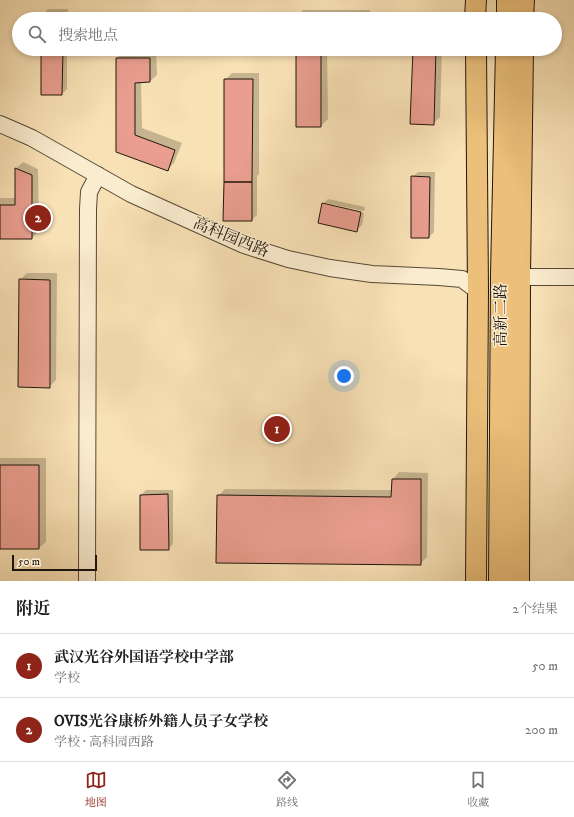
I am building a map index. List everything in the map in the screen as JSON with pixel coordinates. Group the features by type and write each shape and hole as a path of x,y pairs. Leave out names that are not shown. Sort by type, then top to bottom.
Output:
{"main road":[{"path":"476,0 476,12"},
{"path":"507,0 507,12"},
{"path":"523,12 524,0"},
{"path":"476,56 478,290 476,581"},
{"name":"高新二路","path":"499,581 501,274 506,56"},
{"name":"高新二路","path":"519,581 520,277 523,56"}],"street":[{"name":"高科园西路","path":"0,124 32,138 131,194 244,245 288,259 330,268 372,274 439,276 462,279 478,290"},
{"path":"88,581 88,209 89,192 98,175"},
{"path":"520,277 574,278"}],"building":[{"path":"41,56 63,56 62,95 41,95"},
{"path":"296,56 321,56 321,127 296,127"},
{"path":"413,56 436,56 434,125 410,124"},
{"path":"116,58 150,58 150,82 135,83 135,135 175,150 168,171 116,152"},
{"path":"224,79 253,79 252,182 224,182"},
{"path":"15,168 32,175 32,239 0,239 0,205 15,205"},
{"path":"411,176 430,177 429,238 411,238"},
{"path":"224,182 252,182 252,221 223,221"},
{"path":"322,203 361,212 357,232 318,223"},
{"path":"19,279 50,280 50,388 18,387"},
{"path":"0,465 39,465 39,549 0,549"},
{"path":"392,479 421,479 421,565 216,563 217,495 391,497"},
{"path":"168,494 169,550 140,550 140,495"}],"place":[{"name":"OVIS光谷康桥外籍人员子女学校","path":"38,218"},
{"name":"武汉光谷外国语学校中学部","path":"277,429"}]}
